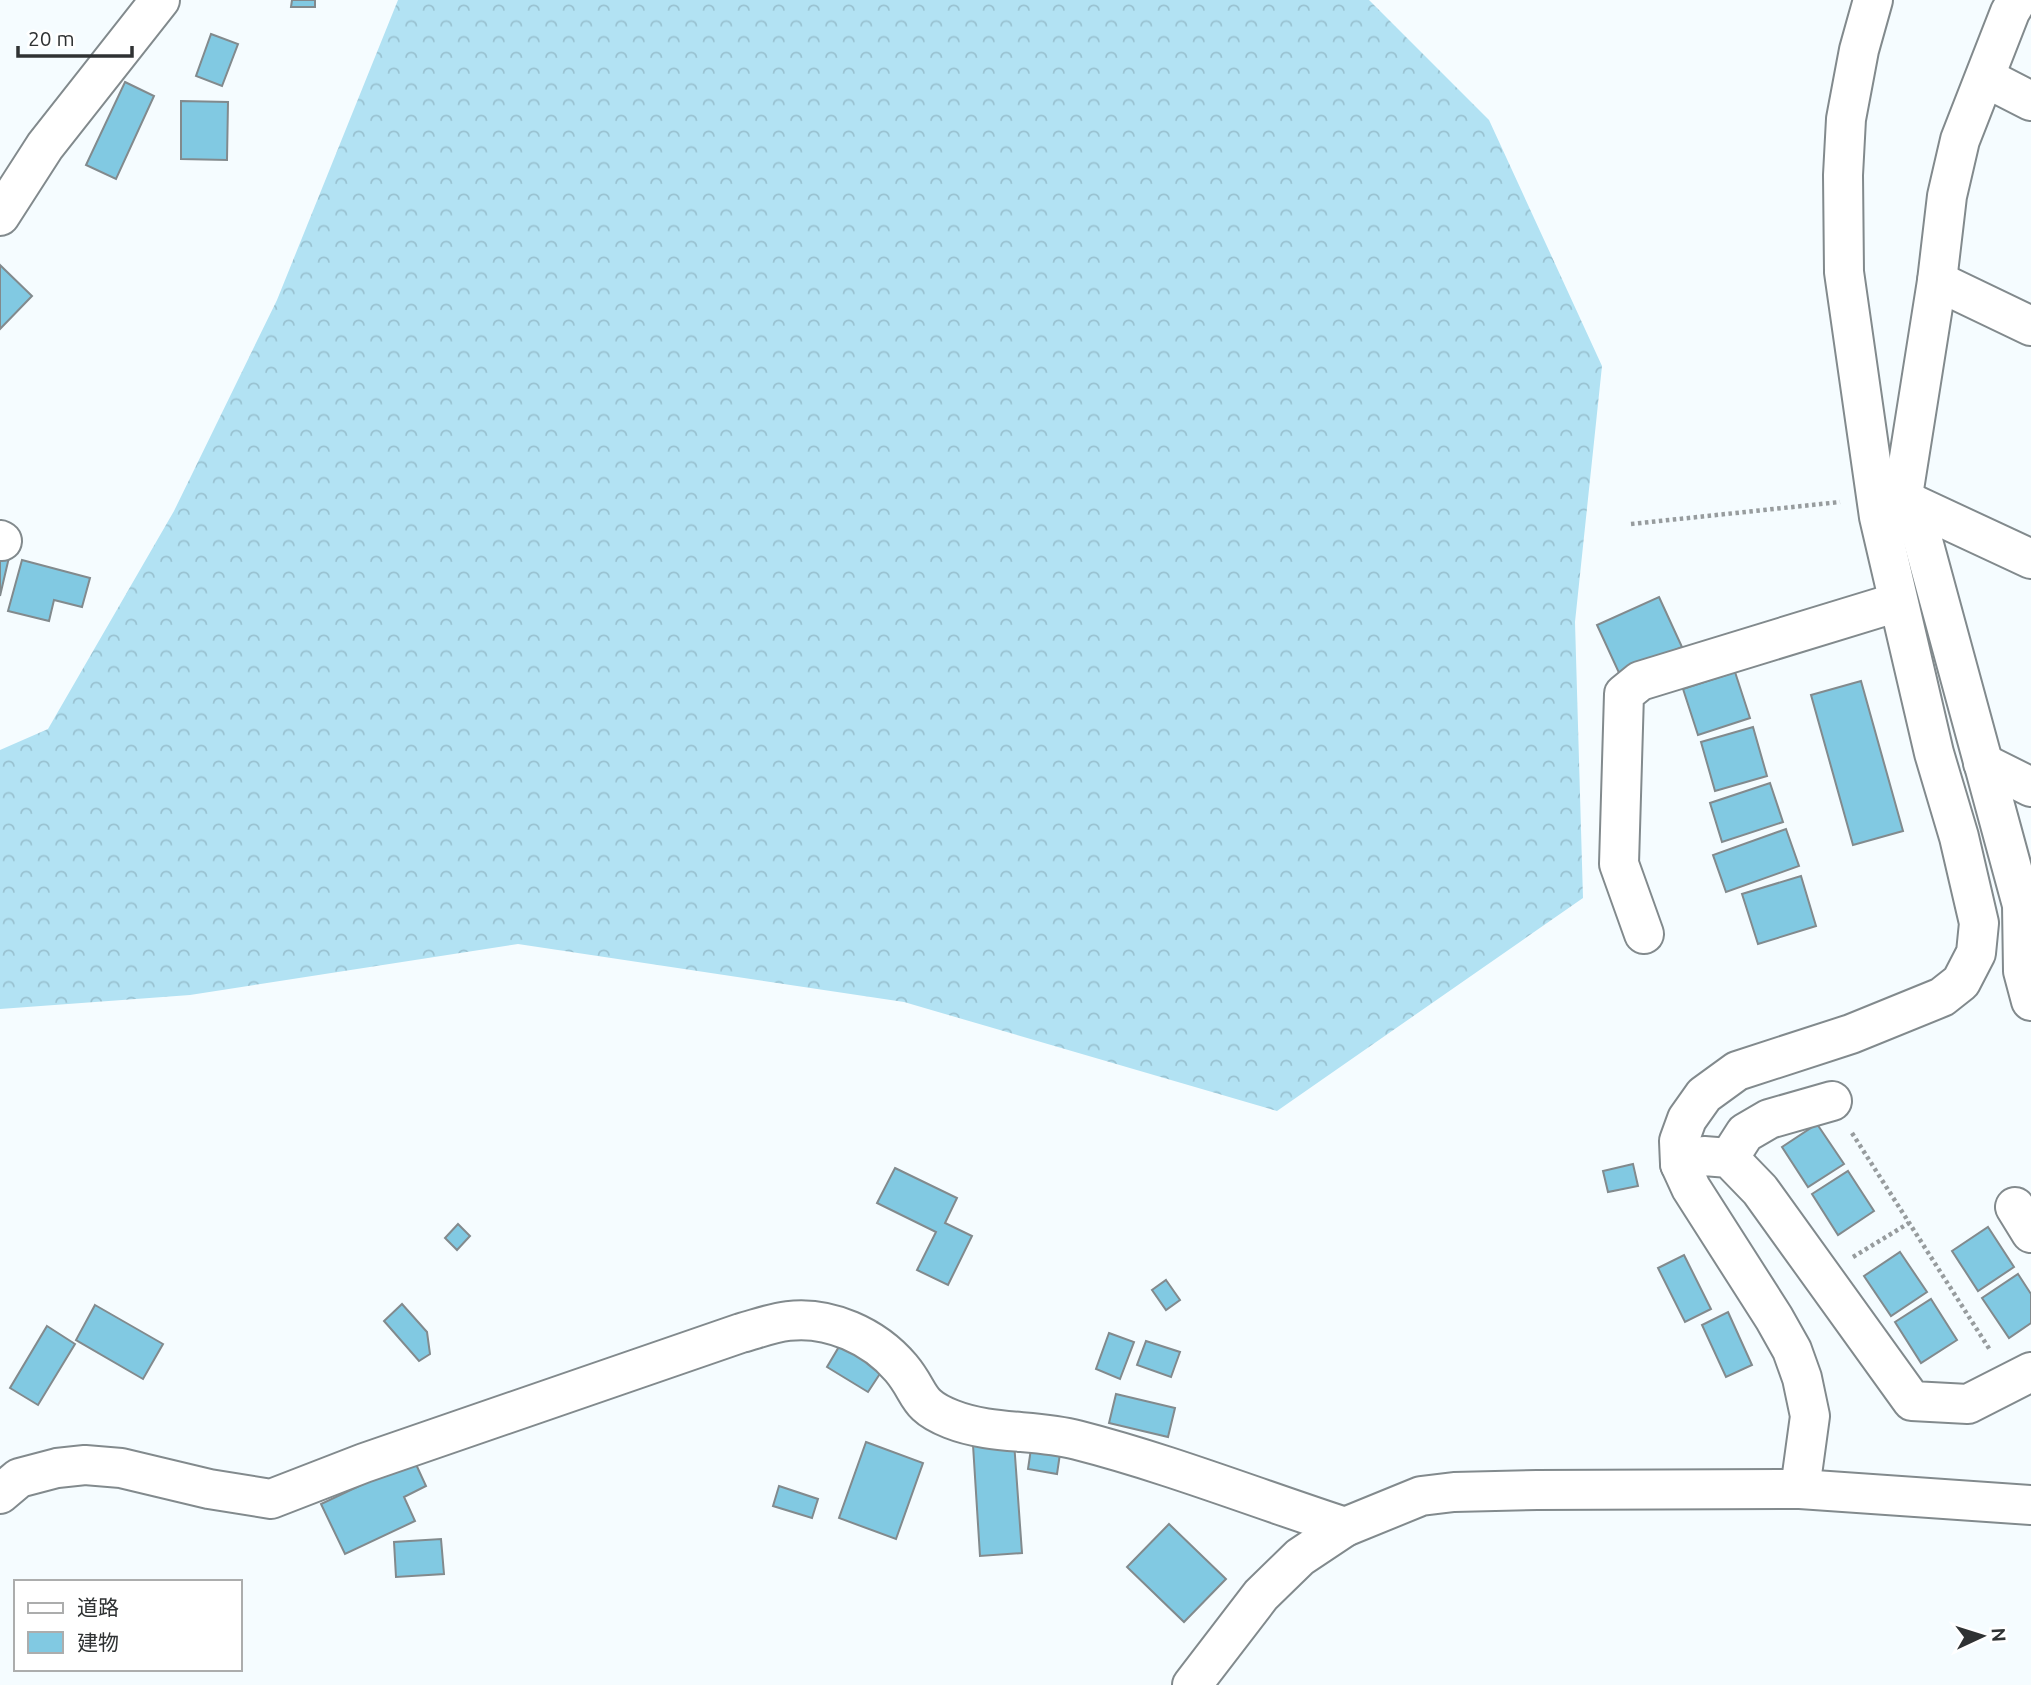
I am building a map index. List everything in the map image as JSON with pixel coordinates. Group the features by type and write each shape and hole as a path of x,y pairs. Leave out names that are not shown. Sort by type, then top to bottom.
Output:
{"street":[{"path":"0,216 45,146 160,0"},
{"path":"1800,1489 1810,1416 1802,1378 1792,1350 1758,1290 1691,1188 1680,1164 1679,1141 1687,1118 1704,1095 1737,1071 1851,1034 1942,997 1961,982 1976,953 1979,923 1898,602 1892,507 1844,272 1843,176 1846,119 1859,50 1873,0"},
{"path":"2017,0 1960,140 1947,196 1937,281 1892,507 1983,763 2022,905 2023,971 2031,1001"},
{"path":"1986,78 2031,101"},
{"path":"1937,281 2031,326"},
{"path":"1892,507 2031,559"},
{"path":"1643,934 1619,864 1624,694 1640,681 1898,602"},
{"path":"1983,763 2031,787"},
{"path":"1730,1158 1745,1133 1769,1119 1832,1101"},
{"path":"1680,1164 1704,1156 1730,1158 1760,1190 1912,1401 1968,1404 2021,1378"},
{"path":"0,1494 19,1478 57,1468 85,1465 121,1468 209,1489 271,1499 364,1463 741,1333 787,1321 816,1320 856,1333 878,1348 901,1369 920,1401 953,1420 977,1427 1076,1439 1345,1527"},
{"path":"1192,1685 1222,1642 1261,1595 1300,1557 1345,1527 1421,1496 1454,1492 1800,1489 2031,1505"}],"path":[{"path":"1630,524 1892,507"},
{"path":"1832,1101 1909,1223 2021,1378"},
{"path":"1822,1275 1909,1223"}],"green space":[{"path":"398,0 1369,0 1489,120 1602,366 1575,622 1583,898 1277,1111 904,1002 518,944 190,995 0,1009 0,750 48,729 174,511 277,300"}],"building":[{"path":"292,0 315,0 315,7 291,7"},
{"path":"211,34 238,44 222,86 196,76"},
{"path":"125,82 154,96 116,179 86,165"},
{"path":"181,101 228,102 227,160 181,159"},
{"path":"0,265 32,296 0,329"},
{"path":"0,551 10,553 0,596"},
{"path":"22,560 90,578 82,607 54,600 49,621 8,611"},
{"path":"1659,597 1682,647 1620,675 1597,625"},
{"path":"1735,672 1750,718 1698,735 1683,689"},
{"path":"1861,681 1903,831 1853,845 1811,695"},
{"path":"1753,727 1767,776 1715,791 1701,742"},
{"path":"1770,783 1783,822 1722,842 1710,803"},
{"path":"1786,829 1799,866 1726,892 1713,855"},
{"path":"1801,876 1816,926 1758,944 1742,894"},
{"path":"1817,1124 1844,1164 1808,1187 1782,1147"},
{"path":"1633,1164 1638,1186 1608,1192 1603,1171"},
{"path":"895,1168 957,1198 945,1223 972,1236 948,1285 917,1270 936,1232 877,1203"},
{"path":"1848,1171 1874,1211 1838,1235 1812,1194"},
{"path":"458,1224 470,1236 457,1250 445,1238"},
{"path":"1988,1227 2014,1267 1978,1291 1952,1251"},
{"path":"1900,1252 1927,1292 1891,1316 1864,1276"},
{"path":"1684,1255 1711,1309 1685,1322 1658,1268"},
{"path":"2018,1274 2031,1294 2031,1323 2009,1338 1982,1298"},
{"path":"1166,1280 1180,1300 1166,1310 1152,1290"},
{"path":"1931,1299 1957,1340 1921,1363 1895,1322"},
{"path":"402,1304 427,1332 430,1354 419,1361 384,1321"},
{"path":"95,1305 163,1344 143,1379 76,1340"},
{"path":"1728,1312 1752,1365 1726,1377 1702,1325"},
{"path":"47,1326 75,1344 38,1405 10,1388"},
{"path":"1109,1333 1134,1342 1120,1379 1096,1369"},
{"path":"843,1340 885,1366 868,1392 827,1367"},
{"path":"1146,1341 1180,1352 1171,1377 1137,1365"},
{"path":"1116,1394 1175,1408 1168,1437 1109,1423"},
{"path":"866,1442 923,1463 896,1539 839,1518"},
{"path":"1014,1442 1022,1553 980,1556 973,1445"},
{"path":"1032,1442 1061,1447 1057,1474 1028,1469"},
{"path":"414,1460 426,1486 404,1497 415,1521 345,1554 321,1504"},
{"path":"779,1486 818,1499 812,1518 773,1506"},
{"path":"1169,1524 1226,1579 1184,1622 1127,1567"},
{"path":"441,1539 444,1574 396,1577 394,1542"}]}
